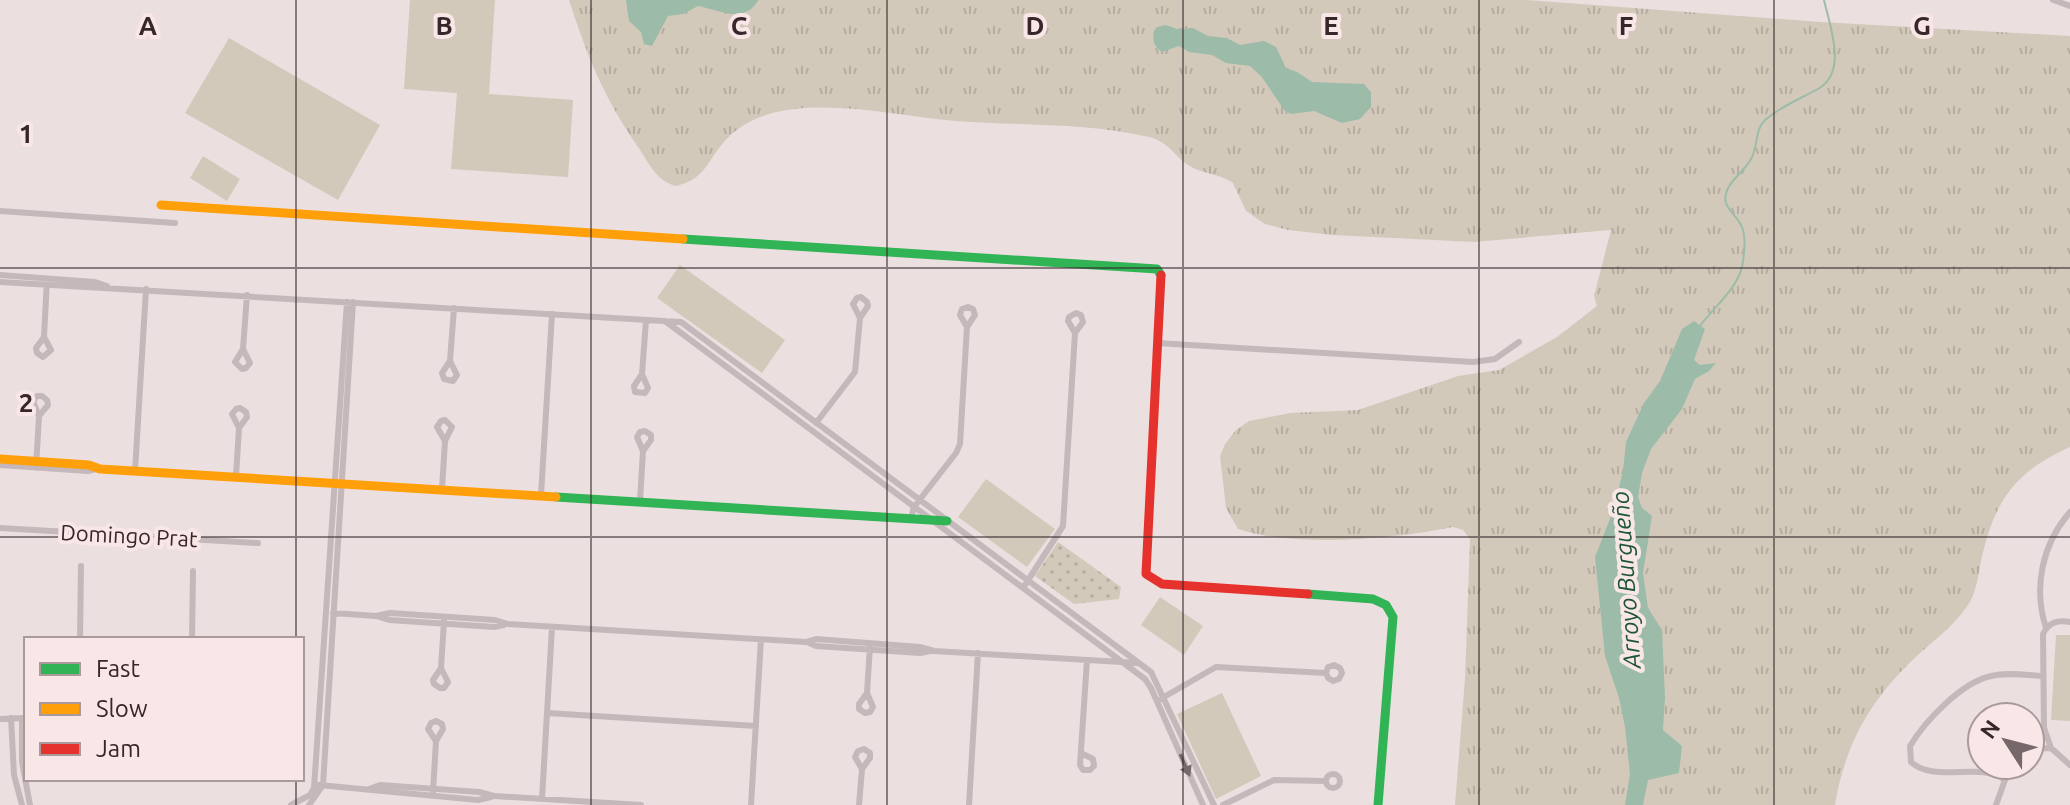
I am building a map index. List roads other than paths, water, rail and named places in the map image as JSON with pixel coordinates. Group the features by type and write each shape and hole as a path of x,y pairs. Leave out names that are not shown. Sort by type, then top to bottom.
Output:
{"street":[{"path":"2053,0 2070,6"},
{"path":"161,205 1151,267 1160,271 1146,574 1162,584 1373,599 1386,605 1393,617 1378,805"},
{"path":"0,211 175,223"},
{"path":"0,275 47,282"},
{"path":"0,282 95,282 110,287 681,322 1154,676 1214,805"},
{"path":"44,337 47,282"},
{"path":"135,471 146,289"},
{"path":"243,349 247,295"},
{"path":"309,805 319,785 350,302"},
{"path":"450,361 454,308"},
{"path":"541,495 552,314"},
{"path":"810,430 855,372 860,318"},
{"path":"642,374 646,320"},
{"path":"665,321 1145,679 1203,805"},
{"path":"911,518 914,507 960,444 967,327"},
{"path":"1023,588 1063,526 1075,333"},
{"path":"1157,343 1481,362 1495,359 1519,342"},
{"path":"36,465 39,416"},
{"path":"236,476 239,428"},
{"path":"442,489 445,441"},
{"path":"640,501 643,451"},
{"path":"0,462 89,465 100,469 947,521"},
{"path":"2043,701 2042,640 2046,628 2039,600 2042,573 2051,539 2070,512"},
{"name":"Domingo Prat","path":"0,528 258,543"},
{"path":"80,637 81,566"},
{"path":"192,637 193,571"},
{"path":"330,613 376,616 390,613 444,620 495,620 508,624 806,642 816,639 870,646 920,647 934,651 1138,663"},
{"path":"1073,626 1078,618"},
{"path":"441,668 444,620"},
{"path":"2046,628 2057,621 2070,622"},
{"path":"542,799 552,627"},
{"path":"751,805 761,639"},
{"path":"1101,661 1110,642"},
{"path":"867,693 870,646"},
{"path":"969,805 978,653"},
{"path":"1081,753 1087,660"},
{"path":"1157,701 1216,667 1326,673"},
{"path":"1966,771 1921,768 1911,762 1910,746 1946,704 1979,679 1998,675 2043,676"},
{"path":"547,713 756,726"},
{"path":"11,718 14,775 22,805"},
{"path":"0,719 24,718 24,773"},
{"path":"2046,734 2051,748 2070,765"},
{"path":"433,792 436,741"},
{"path":"2046,748 2051,748"},
{"path":"859,805 862,769"},
{"path":"26,781 30,805"},
{"path":"1223,805 1272,781 1325,781"},
{"path":"1996,805 2005,781"},
{"path":"319,785 379,792 433,792 478,800 494,796 641,805"},
{"path":"291,805 310,795 319,785"}],"water":[{"path":"626,0 758,1 752,8 738,14 698,6 683,14 668,16 652,46 644,44 641,32 629,21"},
{"path":"1166,25 1177,29 1193,28 1208,36 1227,38 1240,45 1264,41 1276,47 1286,68 1312,82 1364,84 1371,92 1371,107 1360,119 1342,123 1314,111 1291,114 1285,111 1261,76 1250,66 1226,63 1212,55 1189,52 1179,46 1162,52 1155,46 1153,34 1157,27"},
{"path":"1694,321 1705,329 1694,360 1700,365 1716,363 1695,379 1682,409 1651,449 1642,473 1638,497 1642,508 1652,516 1643,573 1648,608 1662,630 1663,730 1682,746 1679,773 1648,780 1643,805 1625,805 1630,774 1625,727 1605,656 1595,557 1615,506 1626,442 1644,403 1660,381 1682,329"}],"waterway":[{"name":"Arroyo Burgueño","path":"1700,326 1730,291 1742,267 1744,234 1741,224 1727,206 1728,188 1751,159 1765,120 1818,89 1832,72 1835,60 1833,36 1824,0"}]}
